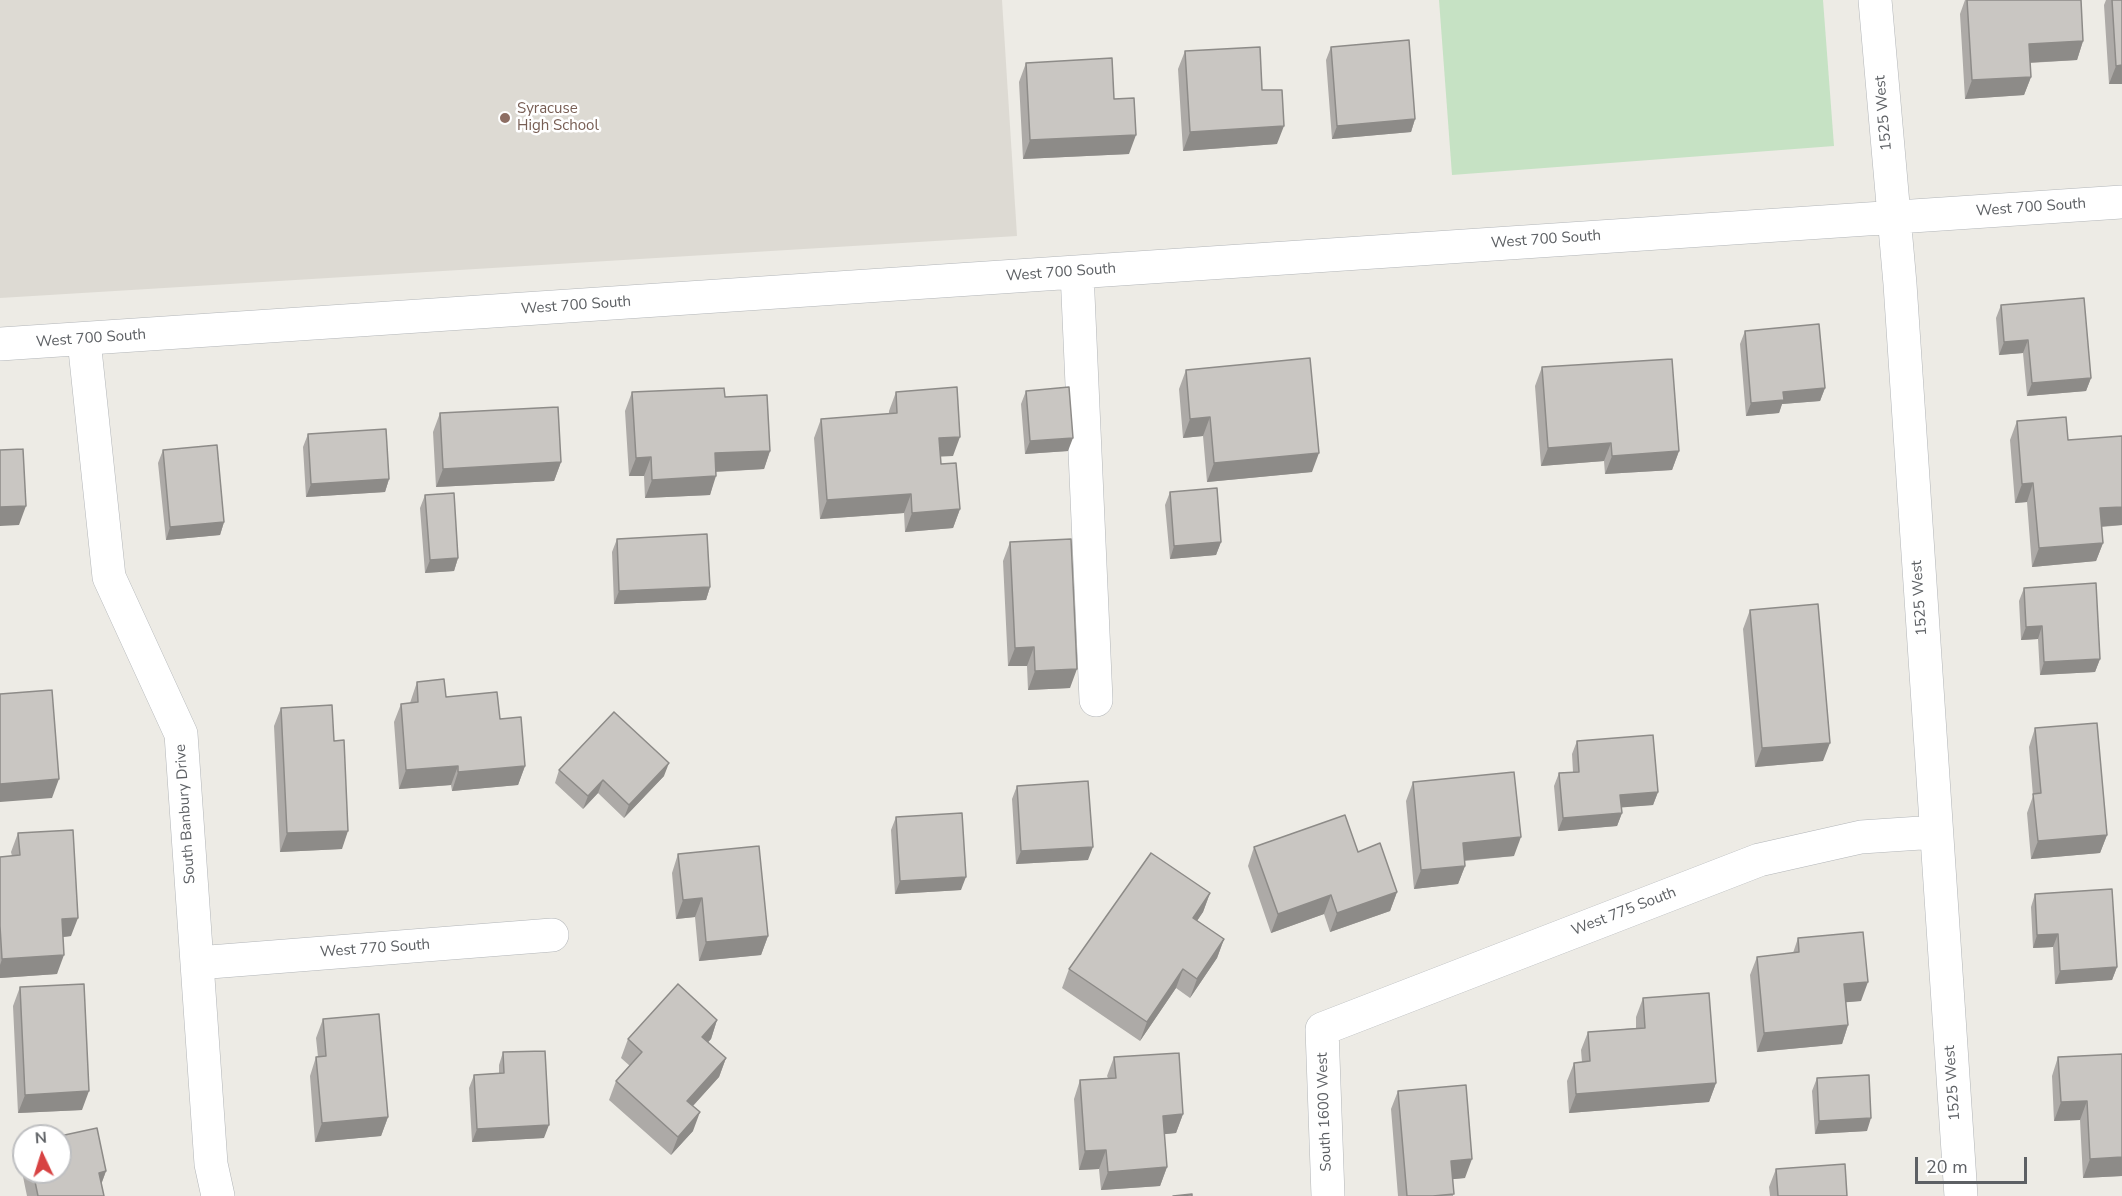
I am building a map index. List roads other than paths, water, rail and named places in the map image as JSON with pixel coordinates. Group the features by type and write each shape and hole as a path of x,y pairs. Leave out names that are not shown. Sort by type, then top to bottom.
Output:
{"street":[{"name":"1525 West","path":"1875,0 1900,284 1961,1196"},
{"name":"West 700 South","path":"0,344 2122,202"},
{"path":"1077,272 1096,700"},
{"name":"South Banbury Drive","path":"84,340 109,577 181,734 211,1164 218,1196"},
{"name":"West 775 South","path":"1322,1029 1759,860 1861,837 1936,832"},
{"name":"West 770 South","path":"197,963 552,935"},
{"name":"South 1600 West","path":"1322,1029 1328,1196"}],"place":[{"name":"Syracuse High School","path":"505,118"}]}
